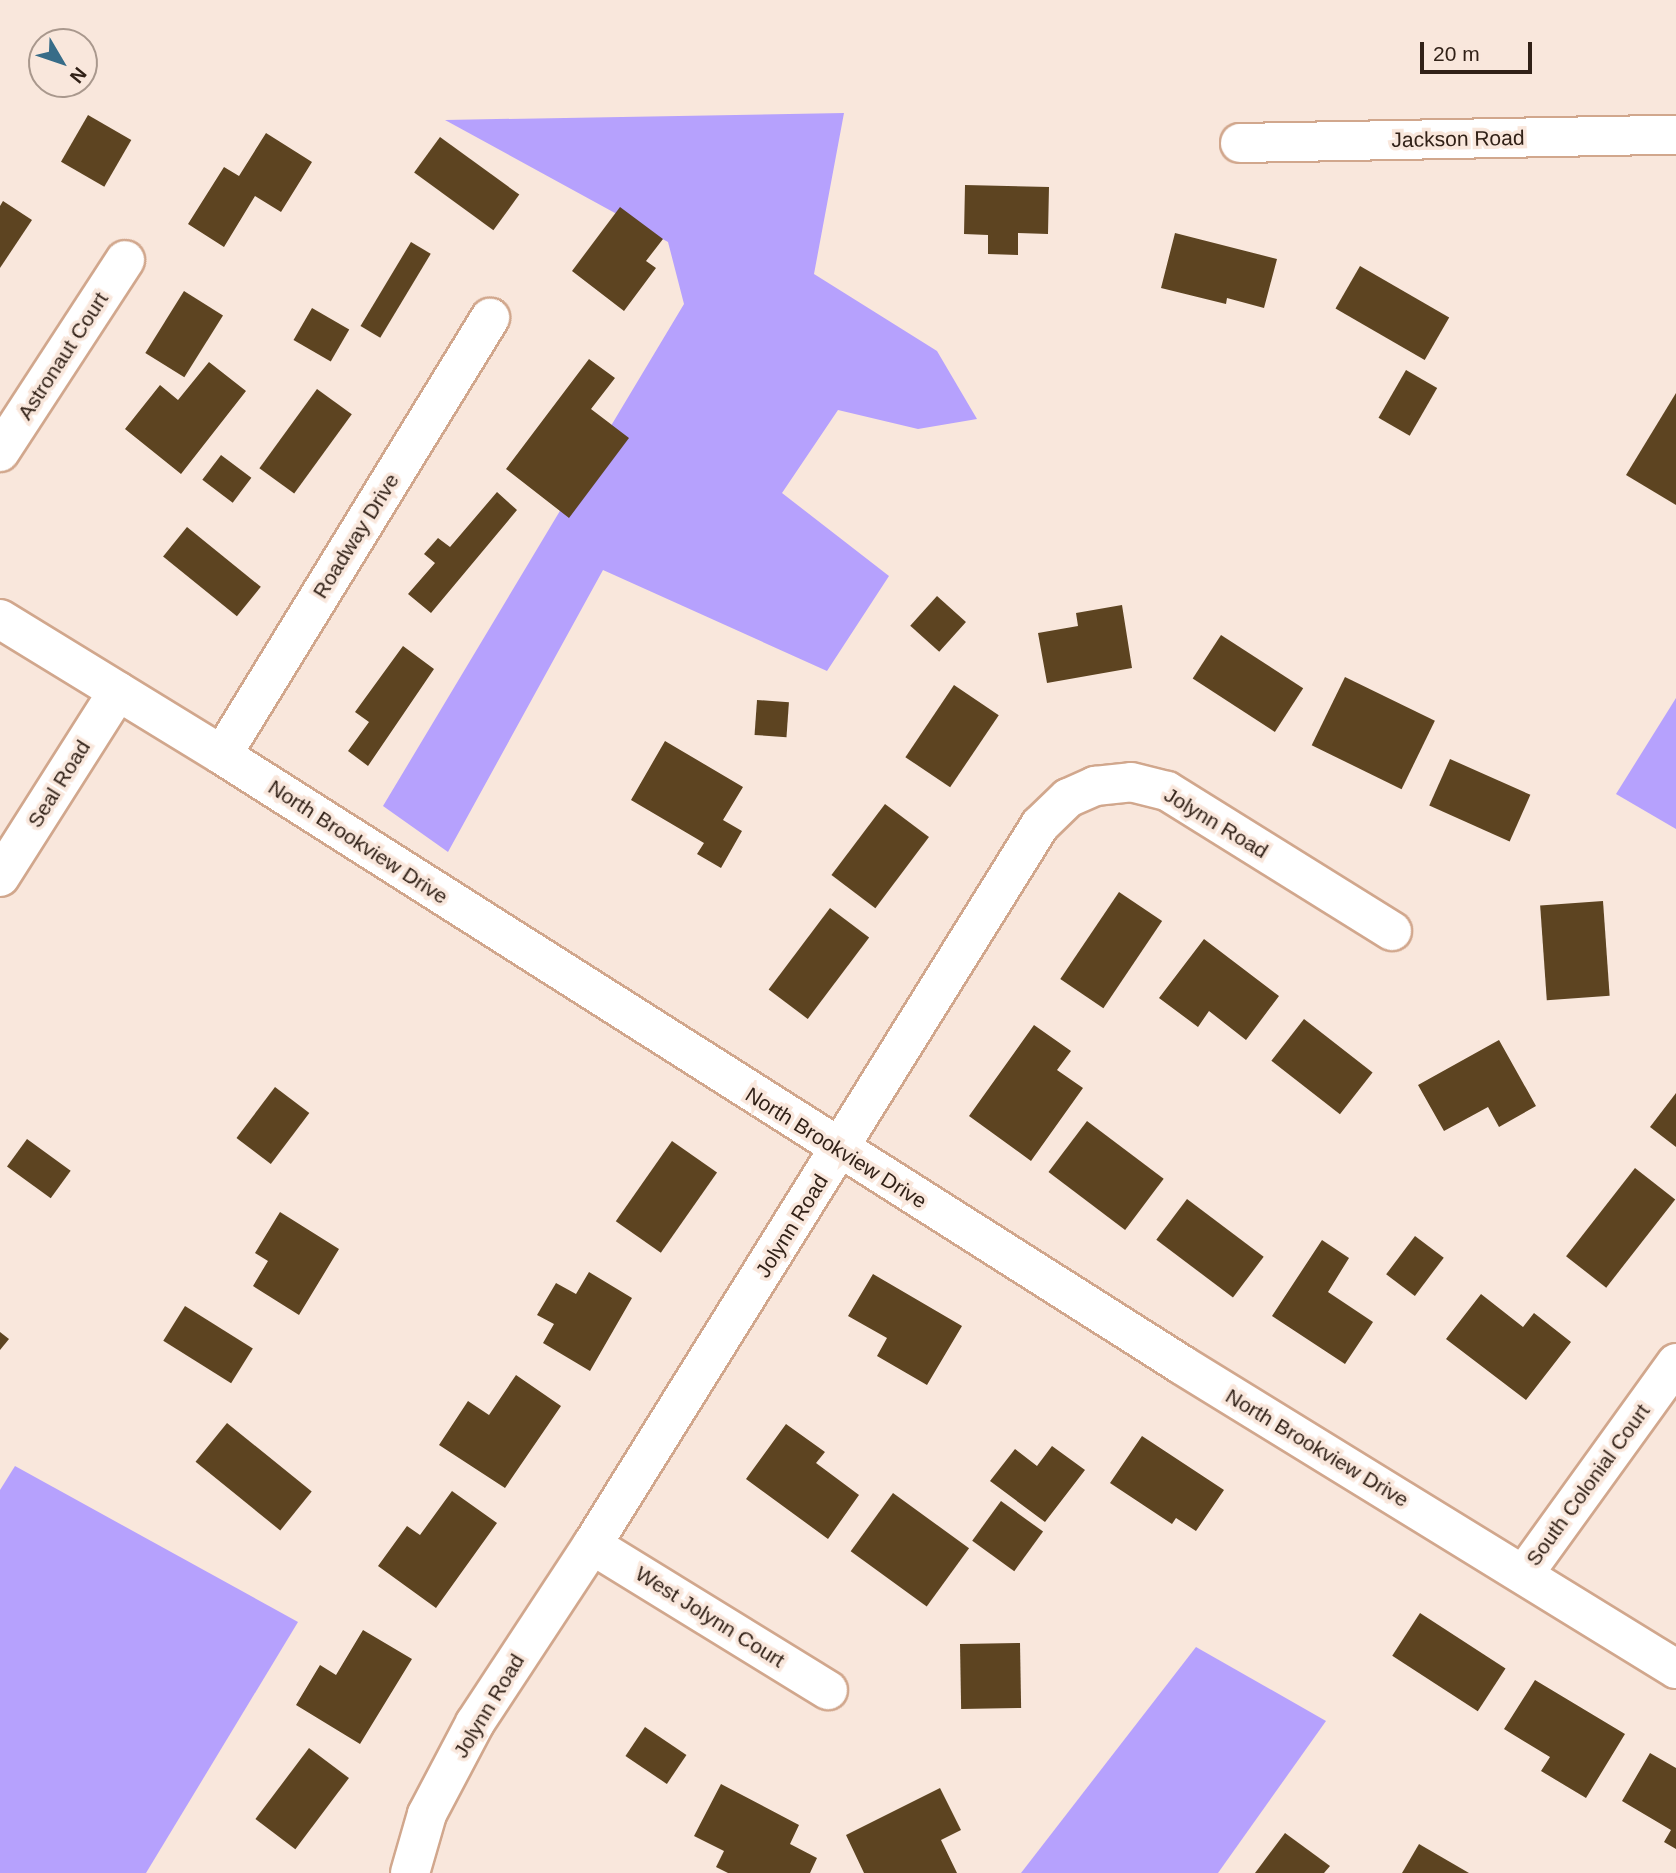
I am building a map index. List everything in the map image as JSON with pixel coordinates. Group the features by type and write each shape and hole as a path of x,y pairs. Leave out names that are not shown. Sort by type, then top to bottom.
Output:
{"street":[{"name":"Jackson Road","path":"1240,143 1676,135"},
{"name":"Astronaut Court","path":"0,452 125,260"},
{"name":"Roadway Drive","path":"222,755 489,318"},
{"name":"North Brookview Drive","path":"0,620 222,755 839,1150 1676,1669"},
{"name":"Seal Road","path":"0,877 118,691"},
{"name":"Jolynn Road","path":"410,1873 427,1814 475,1723 592,1545 1040,825 1068,798 1095,786 1132,782 1167,791 1392,931"},
{"name":"South Colonial Court","path":"1524,1574 1676,1363"},
{"name":"West Jolynn Court","path":"592,1545 828,1690"}],"shaded area":[{"path":"844,113 814,274 937,351 977,419 918,429 838,410 782,493 889,576 827,671 603,570 448,852 383,806 684,304 668,242 445,120"},
{"path":"1676,698 1676,829 1616,794"},
{"path":"15,1466 298,1622 146,1873 0,1873 0,1490"},
{"path":"1196,1647 1326,1721 1218,1873 1021,1873"}],"building":[{"path":"88,115 131,140 104,187 61,162"},
{"path":"266,133 312,162 281,212 255,196 224,247 188,224 224,167 239,176"},
{"path":"440,137 519,195 493,230 414,173"},
{"path":"965,185 1049,187 1048,234 1018,233 1018,255 988,254 988,235 964,234"},
{"path":"3,201 32,220 0,268 0,206"},
{"path":"620,207 663,239 646,261 656,268 624,311 572,271"},
{"path":"1175,233 1277,259 1264,308 1227,298 1226,304 1161,288"},
{"path":"411,242 431,254 380,338 361,326"},
{"path":"1360,266 1449,318 1425,360 1336,308"},
{"path":"184,291 223,315 184,377 145,353"},
{"path":"312,308 349,330 331,362 294,340"},
{"path":"589,359 615,378 591,409 629,438 569,518 506,469"},
{"path":"209,362 246,391 181,474 125,429 160,385 178,400"},
{"path":"1406,370 1437,388 1410,436 1378,418"},
{"path":"317,389 352,414 294,494 259,468"},
{"path":"1676,393 1676,505 1626,475"},
{"path":"221,455 251,478 233,503 202,480"},
{"path":"497,492 517,510 431,613 408,594 435,563 424,554 438,538 450,547"},
{"path":"187,527 261,587 237,616 163,557"},
{"path":"937,596 966,622 939,652 910,626"},
{"path":"1122,605 1132,668 1047,683 1038,633 1078,626 1076,613"},
{"path":"1221,635 1303,688 1275,732 1193,679"},
{"path":"403,646 434,669 368,766 348,751 369,722 355,712"},
{"path":"1345,677 1435,721 1402,789 1312,745"},
{"path":"954,685 999,715 950,787 905,757"},
{"path":"757,700 789,702 786,737 755,735"},
{"path":"665,741 743,787 723,820 742,831 721,868 697,854 704,843 631,800"},
{"path":"1450,759 1530,795 1510,841 1429,806"},
{"path":"885,804 929,837 875,908 831,875"},
{"path":"1119,892 1162,921 1103,1008 1060,979"},
{"path":"1603,901 1610,996 1547,1000 1540,905"},
{"path":"830,908 869,937 808,1019 769,989"},
{"path":"1204,939 1279,996 1246,1040 1209,1011 1198,1027 1159,998"},
{"path":"1304,1019 1373,1073 1340,1114 1271,1061"},
{"path":"1034,1025 1071,1051 1057,1070 1083,1088 1031,1161 969,1116"},
{"path":"1499,1040 1536,1106 1499,1127 1488,1107 1444,1131 1418,1085"},
{"path":"275,1087 309,1113 271,1164 236,1138"},
{"path":"1676,1093 1676,1147 1650,1127"},
{"path":"1087,1121 1164,1179 1125,1230 1048,1172"},
{"path":"27,1139 71,1171 51,1198 7,1167"},
{"path":"672,1141 717,1173 661,1253 616,1221"},
{"path":"1635,1168 1675,1199 1606,1288 1566,1256"},
{"path":"1187,1199 1264,1257 1233,1298 1156,1240"},
{"path":"280,1212 339,1249 299,1315 253,1286 268,1261 255,1253"},
{"path":"1415,1236 1444,1258 1415,1296 1386,1274"},
{"path":"1322,1240 1349,1258 1328,1292 1373,1322 1345,1364 1272,1316"},
{"path":"589,1272 632,1298 590,1371 543,1343 554,1324 537,1315 556,1283 576,1294"},
{"path":"873,1274 962,1326 927,1385 877,1356 887,1338 848,1316"},
{"path":"1481,1294 1523,1327 1534,1313 1571,1342 1526,1400 1446,1339"},
{"path":"185,1306 253,1348 231,1383 163,1341"},
{"path":"0,1332 9,1339 0,1350"},
{"path":"516,1375 561,1406 505,1488 439,1445 468,1401 489,1415"},
{"path":"227,1423 312,1492 280,1530 196,1462"},
{"path":"786,1424 825,1452 816,1463 859,1495 828,1539 746,1479"},
{"path":"1142,1436 1224,1490 1196,1531 1176,1518 1172,1524 1110,1483"},
{"path":"1052,1446 1085,1470 1045,1522 990,1481 1015,1449 1037,1466"},
{"path":"452,1491 497,1523 436,1608 378,1566 407,1526 420,1535"},
{"path":"893,1493 969,1548 927,1607 851,1551"},
{"path":"1001,1501 1043,1532 1014,1571 972,1541"},
{"path":"1420,1613 1506,1669 1478,1711 1392,1656"},
{"path":"363,1630 412,1659 360,1744 296,1705 320,1665 336,1675"},
{"path":"1020,1643 1021,1708 961,1709 960,1644"},
{"path":"1535,1680 1625,1734 1586,1798 1541,1771 1550,1757 1504,1729"},
{"path":"645,1727 686,1755 667,1784 625,1756"},
{"path":"309,1748 349,1778 295,1849 255,1819"},
{"path":"1650,1753 1676,1768 1676,1849 1664,1842 1671,1830 1622,1801"},
{"path":"721,1784 799,1825 790,1844 817,1858 810,1873 728,1873 716,1867 724,1851 694,1836"},
{"path":"940,1788 961,1830 941,1840 957,1873 864,1873 846,1835"},
{"path":"1285,1833 1330,1866 1324,1873 1255,1873"},
{"path":"1419,1844 1469,1873 1402,1873"}]}
